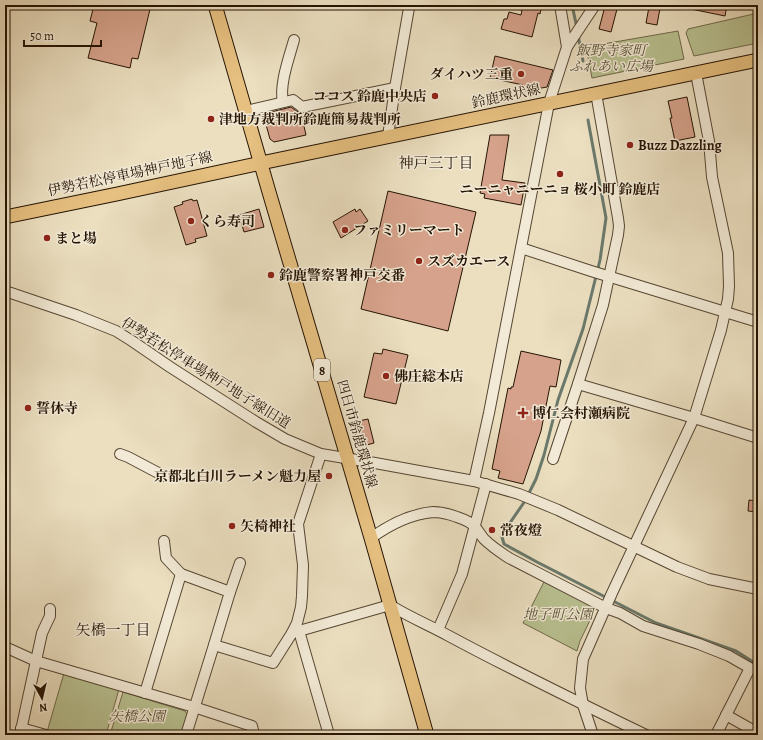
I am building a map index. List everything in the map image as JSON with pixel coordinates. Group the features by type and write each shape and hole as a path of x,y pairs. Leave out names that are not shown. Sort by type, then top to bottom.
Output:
{"main road":[{"name":"四日市鈴鹿環状線","path":"215,5 427,735"},
{"name":"鈴鹿環状線","path":"261,162 758,60"},
{"name":"伊勢若松停車場神戸地子線","path":"5,216 117,194 261,162"}],"street":[{"path":"560,5 569,43"},
{"path":"474,481 489,413 549,103 569,43 595,5"},
{"path":"388,136 394,88 409,8"},
{"path":"283,102 281,95 283,82 294,40"},
{"path":"593,735 583,705 580,688 583,659 612,593 694,418 721,330 725,312 729,286 728,253 712,177 709,141 696,73"},
{"path":"246,111 292,100 302,107 394,88"},
{"path":"554,459 603,305 606,276 618,236 618,218 596,94"},
{"path":"521,248 606,276 758,322"},
{"name":"伊勢若松停車場神戸地子線旧道","path":"5,291 76,315 116,331 256,422 285,439 321,454 474,481 519,494 558,510 677,567 709,579 758,589"},
{"path":"578,384 758,438"},
{"path":"120,454 164,476"},
{"path":"321,454 298,524 303,565 301,607 296,632 329,735"},
{"path":"438,630 462,574 486,484"},
{"path":"371,538 389,526 422,514 434,512 444,513 464,519 475,526 483,538 496,550 509,558 607,606 643,626 700,644 729,656 750,668 716,735"},
{"path":"164,541 166,558 181,574 230,592"},
{"path":"186,735 240,563"},
{"path":"145,693 181,574"},
{"path":"214,645 273,663 296,632 390,605 498,662 646,735"},
{"path":"46,735 20,731 42,633 50,616 50,609"},
{"path":"5,647 36,661 194,707 252,726 254,735"},
{"path":"726,714 758,734"}],"green space":[{"path":"758,13 758,43 694,56 686,33 688,29"},
{"name":"飯野寺家町 ふれあい広場","path":"678,31 684,59 592,78 586,47"},
{"name":"地子町公園","path":"545,580 596,608 580,641 577,651 523,623"},
{"path":"64,673 119,689 106,735 60,735 47,732"},
{"name":"矢橋公園","path":"123,692 185,711 188,716 182,735 110,735"}],"building":[{"path":"94,5 151,5 138,59 132,58 130,68 88,58 97,23 90,21"},
{"path":"517,5 542,5 540,14 538,13 532,37 501,29 504,19 507,19 509,12 521,15 522,10 516,9"},
{"path":"692,5 727,5 725,16 691,9"},
{"path":"605,6 617,9 611,32 599,29"},
{"path":"649,7 660,8 657,25 646,23"},
{"name":"ダイハツ三重","path":"495,56 553,70 547,87 525,91 523,85 490,78"},
{"path":"687,97 695,137 675,141 668,101"},
{"path":"291,107 301,113 306,135 274,142 270,139 263,114"},
{"path":"490,135 509,135 502,180 525,183 521,205 484,198 485,194 480,193"},
{"name":"スズカエース","path":"388,191 476,212 448,331 361,309"},
{"name":"くら寿司","path":"192,199 193,201 197,200 207,236 195,239 196,242 186,245 174,207 183,204 182,202"},
{"path":"259,209 264,227 244,232 239,215"},
{"name":"ファミリーマート","path":"355,209 356,212 360,209 368,221 341,238 333,222"},
{"name":"佛庄総本店","path":"383,349 408,355 396,404 364,397 374,353 382,354"},
{"name":"博仁会村瀬病院","path":"521,351 561,360 556,387 550,386 541,431 523,484 498,478 500,471 492,469 508,388 511,389 511,387 513,387"},
{"path":"368,419 374,443 359,447 353,425 359,423 359,421"},
{"path":"749,500 758,501 758,512 748,511"}],"waterway":[{"path":"572,5 577,28"},
{"path":"578,35 583,61"},
{"path":"588,120 606,218 600,260 583,329 558,400 544,455 536,479 525,501 505,530 502,537 504,544 656,623 736,651 758,665"}],"place":[{"name":"ダイハツ三重","path":"521,74"},
{"name":"ココス 鈴鹿中央店","path":"435,96"},
{"name":"津地方裁判所鈴鹿簡易裁判所","path":"211,119"},
{"name":"Buzz Dazzling","path":"630,145"},
{"name":"ニーニャニーニョ 桜小町 鈴鹿店","path":"560,174"},
{"name":"くら寿司","path":"191,221"},
{"name":"ファミリーマート","path":"345,230"},
{"name":"まと場","path":"47,238"},
{"name":"スズカエース","path":"419,261"},
{"name":"鈴鹿警察署神戸交番","path":"271,275"},
{"name":"佛庄総本店","path":"386,376"},
{"name":"誓休寺","path":"28,408"},
{"name":"博仁会村瀬病院","path":"523,413"},
{"name":"京都北白川ラーメン魁力屋","path":"329,476"},
{"name":"矢椅神社","path":"232,526"},
{"name":"常夜燈","path":"492,530"}],"district":[{"name":"神戸三丁目","path":"436,163"},
{"name":"矢橋一丁目","path":"113,630"}]}
